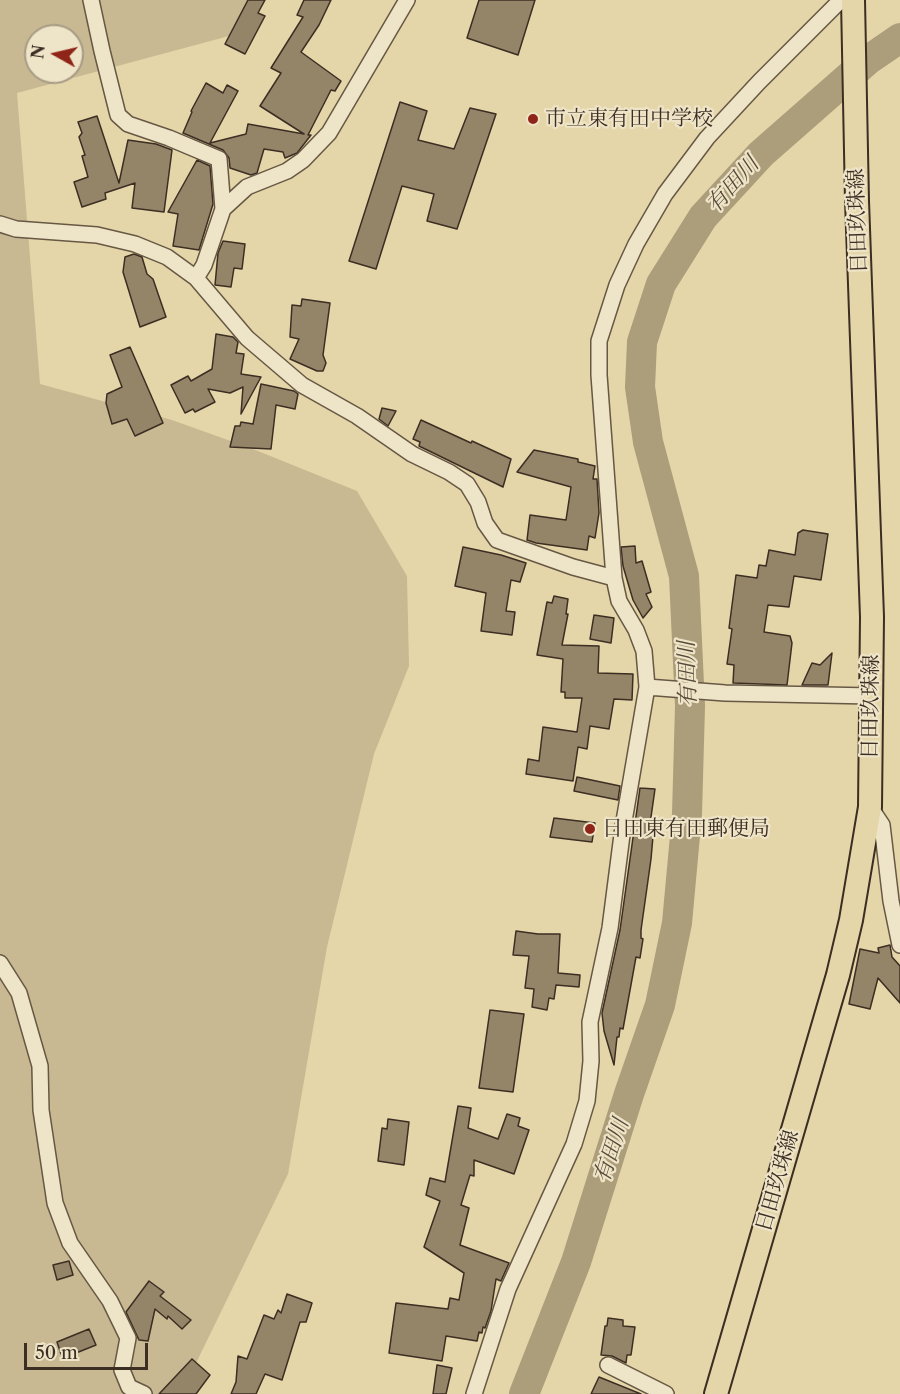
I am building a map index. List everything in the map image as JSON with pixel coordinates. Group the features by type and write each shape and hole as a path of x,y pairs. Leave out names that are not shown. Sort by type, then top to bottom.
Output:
{"main road":[{"name":"日田玖珠線","path":"716,1394 838,975 852,920 870,807 872,617 849,3"}],"street":[{"path":"91,0 118,116 128,124 219,159 223,208 204,266 196,278"},
{"path":"223,208 248,187 287,171 303,160 330,133 407,0"},
{"path":"474,1394 508,1289 574,1144 587,1101 591,1061 590,1022 610,928 623,827 647,687 644,651 636,630 619,601 614,578 598,375 599,341 617,285 636,244 665,194 707,138 759,82 849,3"},
{"path":"0,224 16,229 97,235 135,244 167,258 196,278 247,338 302,386 357,416 412,454 449,472 467,484 478,502 485,523 496,540 573,567 614,578"},
{"path":"647,687 724,693 872,696"},
{"path":"870,807 882,825 891,901 900,945"},
{"path":"0,963 19,993 40,1066 41,1110 55,1203 70,1244 110,1301 128,1338 122,1370 129,1387 144,1394"},
{"path":"608,1365 666,1394"}],"shaded area":[{"path":"0,0 255,0 229,36 84,75 84,24 24,24 24,84 50,84 17,93 40,384 172,420 253,449 357,491 407,576 409,666 374,754 327,947 288,1174 181,1394 0,1394"}],"building":[{"path":"248,0 265,0 258,13 265,16 245,54 225,44"},
{"path":"304,0 331,0 319,25 301,52 341,81 335,91 331,90 308,135 311,135 297,153 285,158 283,152 264,149 257,173 251,175 230,168 229,158 223,150 183,133 191,111 206,83 223,93 227,85 238,91 210,143 246,134 248,124 304,134 260,106 281,73 271,68 303,17 297,15"},
{"path":"479,0 535,0 518,55 467,38"},
{"path":"400,102 427,111 418,140 454,149 470,108 496,114 457,229 427,221 434,194 402,186 376,269 349,261"},
{"path":"97,116 119,183 128,140 156,144 172,150 164,212 132,208 135,183 105,193 106,199 82,207 74,182 88,177 82,156 85,155 79,137 82,133 78,122"},
{"path":"197,160 210,166 213,204 199,250 173,246 178,214 168,212"},
{"path":"223,241 245,244 242,269 234,268 231,287 215,285 218,253"},
{"path":"134,254 142,257 147,274 153,279 166,317 140,327 123,272 125,257"},
{"path":"302,299 330,303 323,355 326,363 323,371 317,371 290,359 299,339 290,337 292,305 301,306"},
{"path":"216,334 233,337 238,342 236,353 244,354 241,374 261,377 241,414 243,387 230,393 208,389 215,402 195,412 193,409 185,413 171,385 188,376 191,381 212,369"},
{"path":"130,347 163,423 135,436 127,419 112,424 106,403 107,394 122,387 110,355"},
{"path":"261,384 294,391 298,394 295,409 276,405 271,449 230,447 235,426 240,426 241,422 253,424"},
{"path":"382,408 396,411 388,426 379,419"},
{"path":"421,420 511,459 503,487 419,446 420,442 413,439"},
{"path":"534,450 578,459 578,462 595,466 593,479 597,479 599,513 595,538 589,536 587,550 527,540 530,515 566,520 571,487 517,472"},
{"path":"803,530 828,534 821,580 794,576 789,607 768,605 764,632 790,636 792,643 787,685 733,683 734,665 727,664 736,575 757,578 759,565 766,566 769,550 795,555 798,533"},
{"path":"635,546 636,563 642,561 651,592 646,594 652,607 643,618 633,600 623,566 621,547"},
{"path":"463,547 526,563 520,582 511,580 506,611 515,612 512,635 481,631 486,593 455,586"},
{"path":"554,596 568,599 566,614 568,614 562,645 599,646 598,673 633,674 632,700 614,699 609,729 590,726 587,749 578,747 573,781 526,774 528,759 539,761 543,727 577,732 582,698 565,698 565,692 561,692 563,659 537,655 547,602 552,603"},
{"path":"594,615 614,618 611,643 590,639"},
{"path":"832,653 828,685 802,685 812,663 820,665"},
{"path":"577,777 620,786 618,800 574,791"},
{"path":"640,788 655,789 650,824 654,825 651,859 641,930 643,939 640,958 636,957 623,1029 620,1028 619,1037 617,1037 614,1065 604,1031 602,1013 620,930"},
{"path":"554,818 595,823 592,842 550,837"},
{"path":"516,931 560,934 558,973 580,975 579,987 556,985 554,999 549,998 547,1010 532,1007 534,989 525,988 529,956 513,955"},
{"path":"890,945 892,957 900,966 900,1003 878,978 870,1009 849,1004 860,949 879,953 878,948"},
{"path":"490,1010 524,1014 513,1092 479,1088"},
{"path":"458,1106 471,1108 468,1128 498,1139 507,1114 520,1118 518,1126 529,1130 514,1174 474,1160 474,1176 470,1175 461,1205 469,1208 460,1245 509,1263 501,1281 496,1279 491,1311 485,1328 483,1327 482,1333 479,1332 477,1341 446,1336 442,1361 389,1353 396,1303 448,1309 450,1298 459,1300 464,1273 424,1247 440,1201 426,1195 430,1178 445,1182"},
{"path":"388,1119 409,1122 404,1165 378,1161 382,1128 387,1129"},
{"path":"69,1261 73,1275 57,1280 53,1265"},
{"path":"149,1281 164,1292 160,1296 191,1320 182,1329 168,1316 167,1319 155,1309 148,1341 139,1340 126,1312"},
{"path":"287,1294 312,1303 306,1322 300,1322 282,1380 265,1374 256,1394 231,1394 236,1382 238,1356 247,1359 264,1315 274,1319 278,1310 281,1313"},
{"path":"608,1318 623,1320 623,1326 635,1327 631,1355 627,1355 626,1363 612,1356 601,1355"},
{"path":"89,1329 96,1345 76,1353 74,1349 61,1354 57,1342"},
{"path":"192,1359 210,1375 196,1394 159,1394"},
{"path":"437,1365 452,1368 446,1394 433,1394"},
{"path":"599,1377 641,1394 591,1394"}],"waterway":[{"name":"有田川","path":"524,1394 576,1262 629,1094 660,1005 677,923 687,814 690,706 684,576 648,442 640,387 642,342 661,284 703,217 761,154 868,60 900,38"}],"place":[{"name":"市立東有田中学校","path":"533,119"},
{"name":"日田東有田郵便局","path":"590,829"}]}
